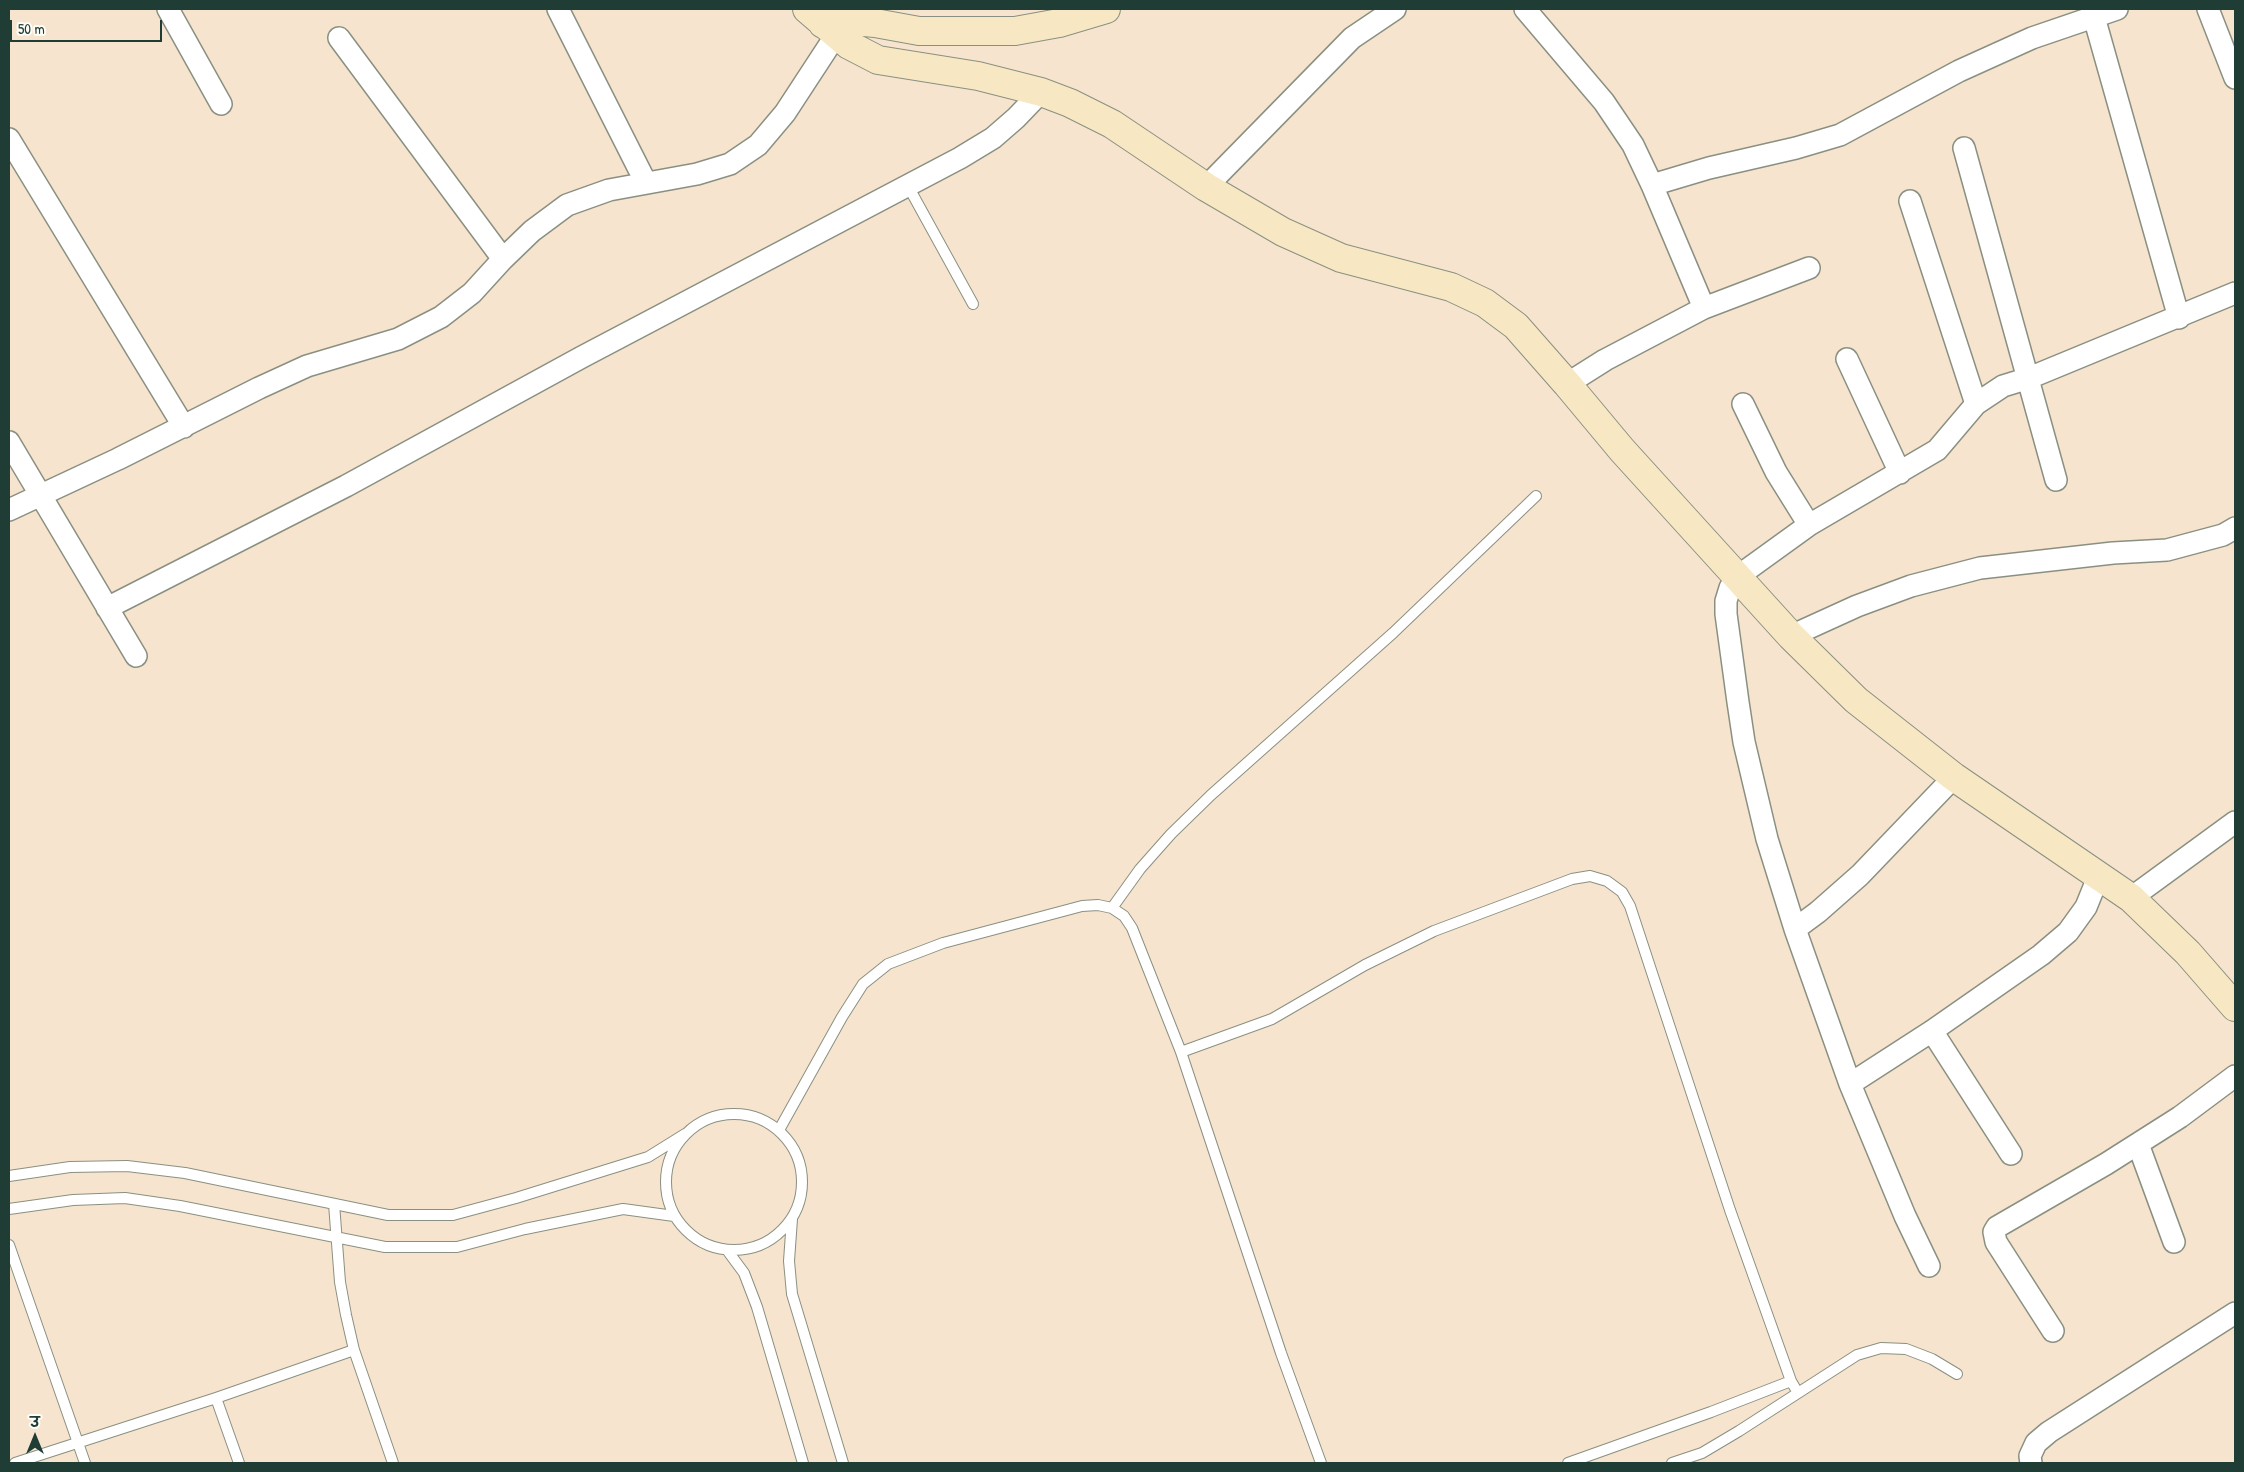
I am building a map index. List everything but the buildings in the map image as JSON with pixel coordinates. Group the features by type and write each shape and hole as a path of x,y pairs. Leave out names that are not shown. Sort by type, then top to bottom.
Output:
{"street":[{"path":"168,9 221,104"},
{"path":"558,9 646,183"},
{"path":"822,22 853,21 878,16 918,31 1015,31 1106,9"},
{"path":"1206,187 1352,38 1394,9"},
{"path":"1525,9 1604,102 1632,145 1652,185 1704,308"},
{"path":"1652,185 1709,168 1796,148 1840,135 1959,71 2032,38 2117,9"},
{"path":"2208,9 2235,78"},
{"path":"2094,17 2179,318"},
{"path":"9,510 118,459 307,366 398,339 441,318 472,293 503,259 532,232 567,205 610,190 697,174 730,164 758,145 785,113 822,22"},
{"path":"822,22 849,46 878,60 978,76 1041,92 1070,103 1112,124 1206,187 1282,232 1341,258 1452,287 1485,303 1516,326 1568,384 1622,450 1737,577 1791,636 1856,700 1954,777 2131,898 2188,953 2235,1007"},
{"path":"339,38 503,259"},
{"path":"107,608 346,486 573,362 908,186 993,138 1041,92"},
{"path":"9,139 15,162 184,426"},
{"path":"1964,148 2056,480"},
{"path":"1910,201 1976,404"},
{"path":"1568,384 1605,360 1704,308 1809,268"},
{"path":"1929,1266 1905,1216 1850,1084 1795,929 1766,839 1744,742 1726,614 1726,601 1730,588 1737,577 1809,525 1937,450 1976,404 2002,386 2029,378 2179,318 2235,293"},
{"path":"1847,360 1900,473"},
{"path":"1743,404 1776,472 1809,525"},
{"path":"9,442 38,495 136,656"},
{"path":"1791,636 1857,606 1911,586 1980,568 2113,553 2168,550 2223,535 2235,528"},
{"path":"1795,929 1818,912 1860,875 1954,777"},
{"path":"2131,898 2235,822"},
{"path":"1850,1084 1932,1031 2041,955 2068,932 2086,906 2099,875"},
{"path":"1932,1031 2011,1154"},
{"path":"2053,1331 1996,1242 1994,1232 1997,1227 2138,1144 2180,1117 2235,1076"},
{"path":"2138,1144 2174,1242"},
{"path":"2031,1463 2030,1456 2036,1443 2049,1432 2235,1313"}],"lane":[{"path":"908,186 973,304"},
{"path":"1112,908 1140,869 1170,834 1393,632 1536,496"},
{"path":"1181,1052 1272,1019 1365,965 1434,931 1572,879 1590,876 1607,881 1622,892 1630,906 1730,1210 1791,1381 1798,1393"},
{"path":"779,1130 842,1017 863,984 888,964 943,943 1082,906 1098,905 1112,908 1124,916 1132,928 1181,1052 1281,1353 1321,1463"},
{"path":"9,1176 70,1167 127,1166 185,1174 388,1215 452,1215 516,1198 648,1157 684,1134 713,1116 736,1114 758,1118 779,1130 791,1144 800,1166 802,1185 797,1208 792,1218 776,1236 751,1248 727,1250 708,1245 687,1233 674,1216 666,1194 666,1171 673,1148 684,1134"},
{"path":"9,1209 73,1200 125,1198 180,1206 385,1247 457,1247 525,1229 623,1209 674,1216"},
{"path":"334,1204 340,1282 354,1350 393,1463"},
{"path":"792,1218 789,1261 792,1294 843,1463"},
{"path":"9,1245 85,1463"},
{"path":"727,1250 744,1273 757,1307 803,1463"},
{"path":"1672,1463 1702,1453 1857,1355 1881,1348 1906,1349 1932,1359 1957,1374"},
{"path":"15,1463 216,1398 354,1350"},
{"path":"1568,1463 1702,1416 1791,1381"},
{"path":"216,1398 239,1463"}]}
